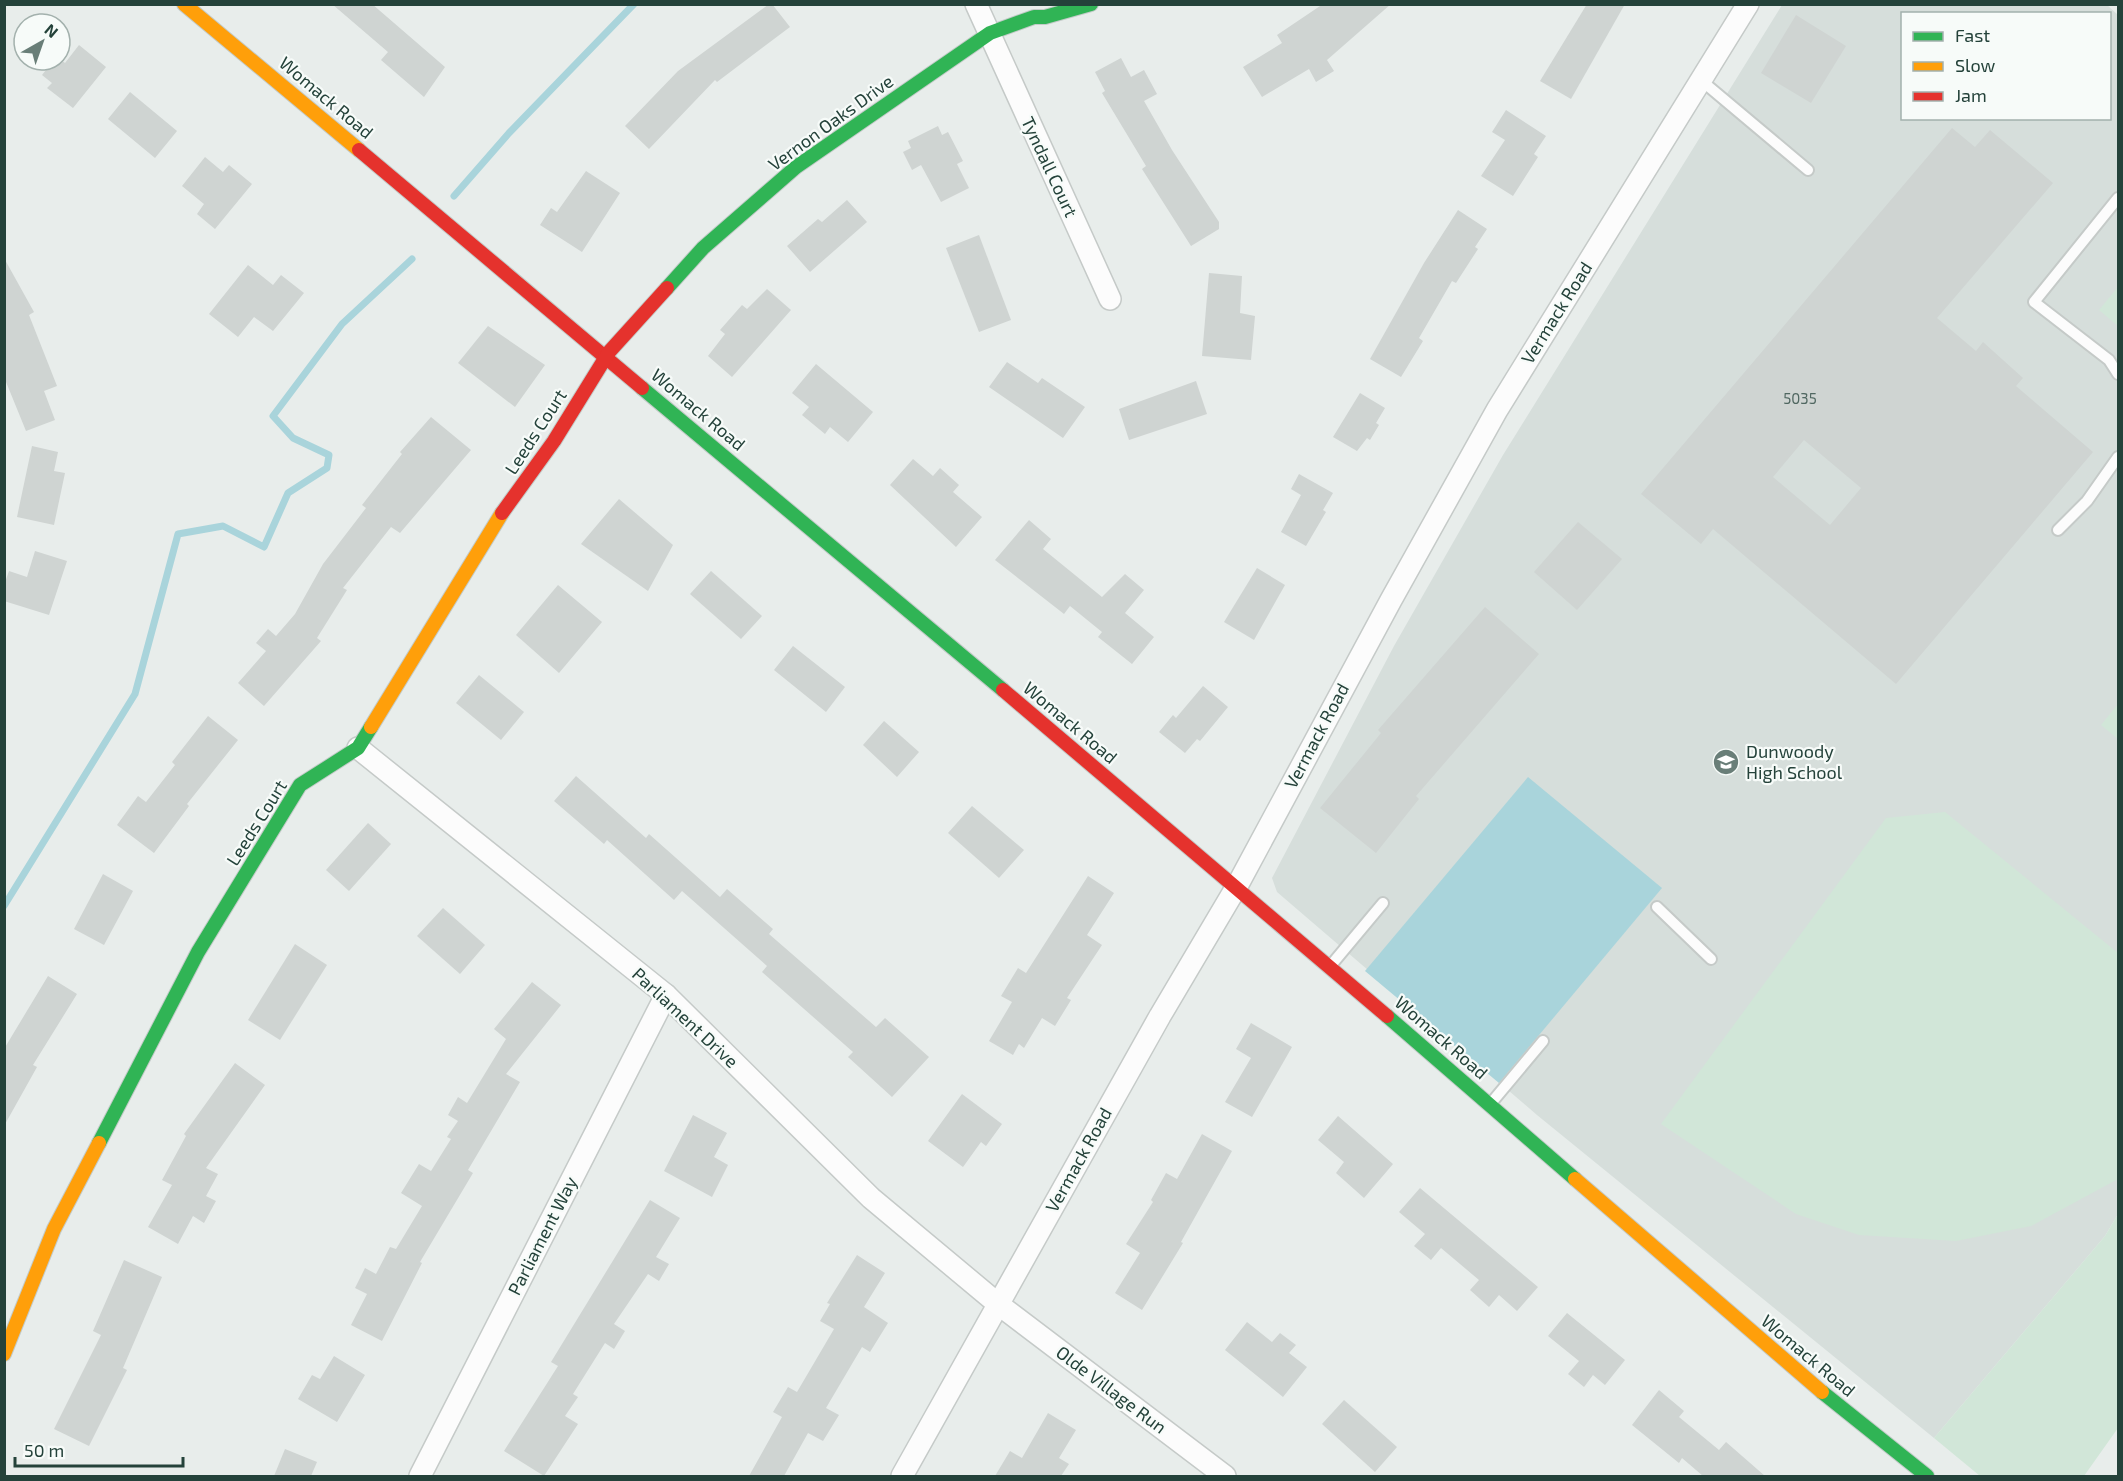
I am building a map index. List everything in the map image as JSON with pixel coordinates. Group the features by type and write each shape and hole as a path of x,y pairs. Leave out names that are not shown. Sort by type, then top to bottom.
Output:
{"street":[{"name":"Womack Road","path":"184,4 1237,886 1801,1376 1927,1476"},
{"name":"Tyndall Court","path":"976,4 1032,132 1110,299"},
{"name":"Vernon Oaks Drive","path":"606,356 703,248 796,166 990,33 1034,17 1045,17 1091,4"},
{"name":"Vermack Road","path":"902,1476 1160,1016 1237,886 1391,600 1497,410 1748,4"},
{"name":"Leeds Court","path":"4,1354 9,1331 54,1229 198,952 300,785 358,748 502,513 554,441 606,356"},
{"name":"Parliament Drive","path":"358,748 666,995 871,1198 998,1304"},
{"name":"Parliament Way","path":"420,1476 666,995"},
{"name":"Olde Village Run","path":"998,1304 1225,1476"}],"lane":[{"path":"1702,81 1808,170"},
{"path":"2118,198 2034,302 2109,360 2118,374"},
{"path":"2058,530 2087,501 2118,457"},
{"path":"1330,967 1383,903"},
{"path":"1657,907 1711,959"},
{"path":"1490,1105 1543,1041"}],"shaded area":[{"name":"Dunwoody High School","path":"2106,4 2118,15 2118,1214 2105,1236 1934,1438 1537,1115 1277,892 1272,878 1394,646 1503,455 1782,5"}],"green space":[{"path":"2118,287 2118,326 2099,310"},
{"path":"2118,704 2118,739 2101,725"},
{"path":"1945,812 2118,953 2118,1179 2031,1226 1956,1241 1859,1235 1796,1214 1661,1124 1886,818"},
{"path":"2118,1214 2118,1428 2084,1476 1980,1476 1934,1438 2105,1236"}],"water":[{"path":"1528,777 1662,888 1499,1083 1365,971"}],"building":[{"path":"332,4 372,4 445,67 424,97 381,60 388,52"},
{"path":"772,4 790,27 717,82 715,80 649,149 625,126 678,71"},
{"path":"1323,4 1391,4 1327,60 1334,71 1316,82 1309,69 1262,97 1243,67 1282,43 1277,35"},
{"path":"1587,4 1625,4 1571,99 1540,81"},
{"path":"1796,15 1846,46 1811,103 1761,73"},
{"path":"79,45 106,67 73,108 47,88 52,83 42,75 44,72 72,72 72,54"},
{"path":"1121,58 1131,77 1144,70 1157,94 1144,101 1172,150 1219,222 1219,229 1191,246 1142,169 1146,166 1102,93 1105,91 1095,72"},
{"path":"130,92 177,131 155,158 108,119"},
{"path":"1506,110 1546,136 1534,154 1538,157 1513,196 1481,176 1505,140 1492,132"},
{"path":"938,126 942,135 948,132 963,161 957,164 969,188 941,202 921,165 912,170 903,152 911,148 908,141"},
{"path":"1952,128 1975,147 1990,130 2053,183 1937,318 1976,351 1983,342 2023,378 2016,386 2093,452 1896,684 1713,529 1701,544 1641,494","holes":["1804,440 1861,488 1830,525 1773,477"]},
{"path":"205,157 223,172 229,165 252,184 215,229 197,214 204,204 182,186"},
{"path":"586,171 620,193 582,252 540,225 551,208 557,212"},
{"path":"847,200 867,222 810,272 787,246 818,219 822,222"},
{"path":"1458,210 1487,229 1475,247 1478,249 1456,283 1452,281 1419,338 1423,341 1401,377 1370,359 1424,263"},
{"path":"979,235 1011,320 979,332 946,248"},
{"path":"4,258 34,312 29,315 57,386 44,391 55,420 26,431 4,377"},
{"path":"248,265 273,285 281,275 304,293 273,331 254,317 238,337 209,314"},
{"path":"1209,273 1242,276 1240,313 1255,316 1251,360 1202,356"},
{"path":"767,289 791,310 732,377 708,356 725,334 720,330 742,305 747,309"},
{"path":"488,326 545,365 515,407 458,363"},
{"path":"1007,362 1038,383 1042,378 1085,407 1063,438 989,387"},
{"path":"816,364 873,412 848,442 830,427 825,434 802,415 809,407 792,393"},
{"path":"1196,381 1207,414 1129,440 1119,409"},
{"path":"1360,393 1385,408 1370,440 1367,438 1357,451 1333,437"},
{"path":"431,417 471,450 400,533 391,527 343,588 347,590 317,638 321,641 264,706 238,683 266,651 256,643 268,629 276,636 295,614 323,564 366,508 362,505 402,454 400,452"},
{"path":"32,446 58,452 54,471 65,473 54,525 17,517"},
{"path":"913,459 933,476 940,468 959,485 953,492 982,517 956,547 890,485"},
{"path":"1299,474 1333,493 1323,510 1326,512 1306,546 1281,532 1301,495 1291,489"},
{"path":"619,499 673,545 648,591 581,544"},
{"path":"1029,520 1051,539 1043,549 1102,597 1125,574 1144,590 1125,613 1154,637 1132,664 1098,637 1102,632 1070,606 1064,614 995,560"},
{"path":"1578,522 1622,559 1577,610 1534,572"},
{"path":"35,551 67,561 49,615 4,601 4,585 9,571 27,577"},
{"path":"1257,568 1285,585 1254,640 1224,622"},
{"path":"711,571 762,616 741,639 690,594"},
{"path":"558,585 602,622 559,673 516,635"},
{"path":"1485,607 1539,654 1416,796 1419,799 1376,853 1320,808 1381,733 1378,730"},
{"path":"793,646 845,687 826,712 774,670"},
{"path":"479,675 524,712 501,740 456,703"},
{"path":"1203,686 1228,707 1200,741 1197,739 1185,753 1159,732 1173,715 1176,718"},
{"path":"208,716 238,740 187,804 189,806 154,853 117,825 138,796 146,802 175,765 172,762"},
{"path":"884,721 919,752 897,777 863,745"},
{"path":"576,776 646,838 649,834 720,897 727,889 773,929 769,934 876,1027 885,1018 929,1057 892,1097 848,1057 853,1052 762,972 767,966 682,891 674,900 607,840 604,844 554,801"},
{"path":"972,806 1024,850 999,878 948,833"},
{"path":"368,823 391,844 349,891 326,870"},
{"path":"103,874 133,891 104,945 74,929"},
{"path":"1088,876 1114,893 1087,935 1102,945 1067,998 1071,1000 1055,1026 1042,1018 1024,1048 1019,1044 1013,1055 989,1041 1012,1002 1001,996 1018,968 1026,973"},
{"path":"443,908 485,945 460,974 417,936"},
{"path":"295,944 327,965 280,1040 248,1020"},
{"path":"48,976 77,994 33,1065 37,1067 4,1126 4,1049"},
{"path":"532,982 561,1005 506,1074 520,1082 468,1170 473,1173 420,1262 422,1263 382,1341 351,1325 367,1294 355,1288 365,1268 376,1274 390,1247 396,1249 422,1206 401,1193 419,1164 431,1171 451,1139 447,1137 458,1121 448,1115 458,1097 467,1103 506,1039 494,1029"},
{"path":"1251,1023 1292,1047 1252,1117 1225,1102 1251,1058 1236,1049"},
{"path":"235,1063 265,1085 206,1168 218,1174 206,1196 216,1201 204,1223 193,1216 178,1244 148,1227 172,1185 162,1180 186,1136 184,1134"},
{"path":"962,1094 1002,1124 986,1146 981,1142 963,1167 928,1141"},
{"path":"693,1115 727,1133 714,1157 728,1165 712,1197 664,1171"},
{"path":"1338,1116 1393,1164 1364,1198 1336,1173 1344,1162 1318,1140"},
{"path":"1202,1134 1232,1151 1181,1242 1183,1243 1142,1310 1115,1293 1140,1253 1126,1244 1153,1202 1151,1200 1166,1173 1177,1179"},
{"path":"1420,1188 1538,1287 1517,1311 1499,1295 1489,1307 1470,1290 1479,1280 1441,1248 1431,1260 1414,1246 1425,1234 1399,1212"},
{"path":"650,1200 680,1218 656,1257 669,1264 659,1281 648,1274 614,1324 625,1331 614,1349 605,1343 573,1394 578,1397 565,1416 578,1424 544,1476 504,1451 558,1366 551,1362"},
{"path":"857,1255 885,1273 864,1307 888,1323 870,1352 862,1347 826,1408 839,1415 823,1441 808,1433 784,1476 749,1476 782,1417 773,1412 788,1387 797,1392 834,1329 820,1321 830,1304 827,1303"},
{"path":"124,1260 162,1277 123,1368 127,1370 89,1446 54,1429 101,1335 93,1331"},
{"path":"1567,1313 1625,1360 1605,1385 1593,1375 1584,1387 1568,1374 1579,1361 1548,1336"},
{"path":"1247,1322 1272,1342 1280,1333 1296,1345 1289,1353 1307,1367 1283,1397 1225,1350"},
{"path":"334,1356 365,1375 337,1422 298,1399 312,1375 320,1379"},
{"path":"1659,1390 1684,1411 1679,1417 1719,1450 1726,1442 1765,1476 1703,1476 1682,1458 1679,1463 1632,1425"},
{"path":"1344,1400 1397,1447 1375,1472 1322,1424"},
{"path":"1048,1413 1076,1430 1059,1458 1069,1464 1061,1476 995,1476 1010,1451 1022,1458"},
{"path":"285,1449 317,1462 311,1476 274,1476"}],"waterway":[{"path":"454,196 509,133 634,4"},
{"path":"4,906 135,694 178,534 223,526 264,547 288,493 327,468 329,455 293,438 273,416 342,324 412,259"}],"traffic: fast":[{"path":"667,288 703,248 796,167 990,33 1034,17 1045,17 1091,4"},
{"path":"642,388 1003,690"},
{"path":"99,1143 198,952 300,785 358,748 371,727"},
{"path":"1387,1016 1575,1179"},
{"path":"1822,1392 1927,1476"}],"traffic: slow":[{"path":"184,4 359,150"},
{"path":"371,727 502,513"},
{"path":"4,1354 54,1229 99,1143"},
{"path":"1575,1179 1822,1392"}],"traffic: jam":[{"path":"359,150 642,388"},
{"path":"502,513 554,441 609,352 667,288"},
{"path":"1003,690 1387,1016"}],"place":[{"name":"Dunwoody High School","path":"1726,762"}]}
